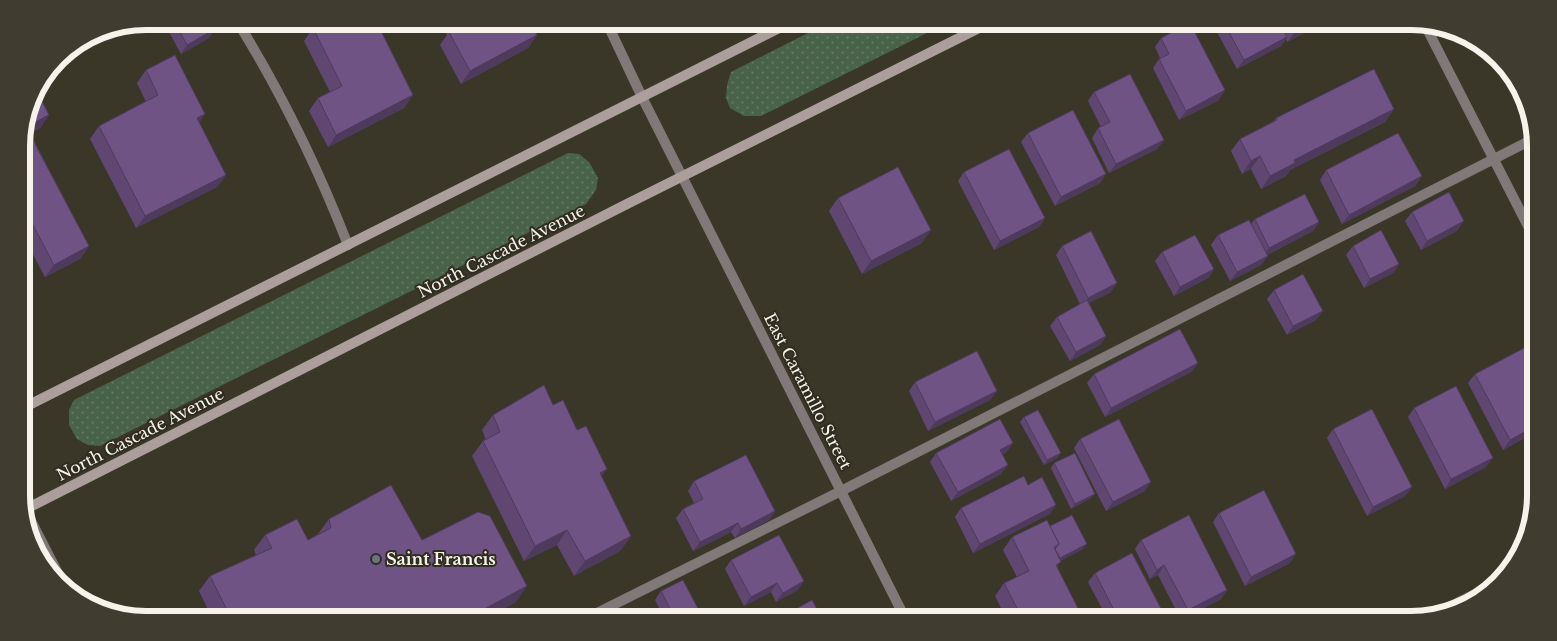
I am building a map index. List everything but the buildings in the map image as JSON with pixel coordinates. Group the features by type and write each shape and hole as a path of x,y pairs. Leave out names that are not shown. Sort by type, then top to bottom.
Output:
{"main road":[{"path":"30,404 775,30"},
{"name":"North Cascade Avenue","path":"31,506 975,30"}],"street":[{"path":"243,30 261,60 291,118 330,200 348,245"},
{"name":"East Caramillo Street","path":"610,30 642,97 901,611"},
{"path":"1428,31 1527,224"},
{"path":"601,611 841,491 1527,142"},
{"path":"36,532 51,560"}],"green space":[{"path":"814,30 933,30 761,116 744,116 730,108 726,98 731,72"},
{"path":"568,153 579,154 589,162 598,178 596,190 586,204 100,446 88,445 77,439 69,425 69,410 74,400"}],"place":[{"name":"Saint Francis","path":"376,559"}]}
